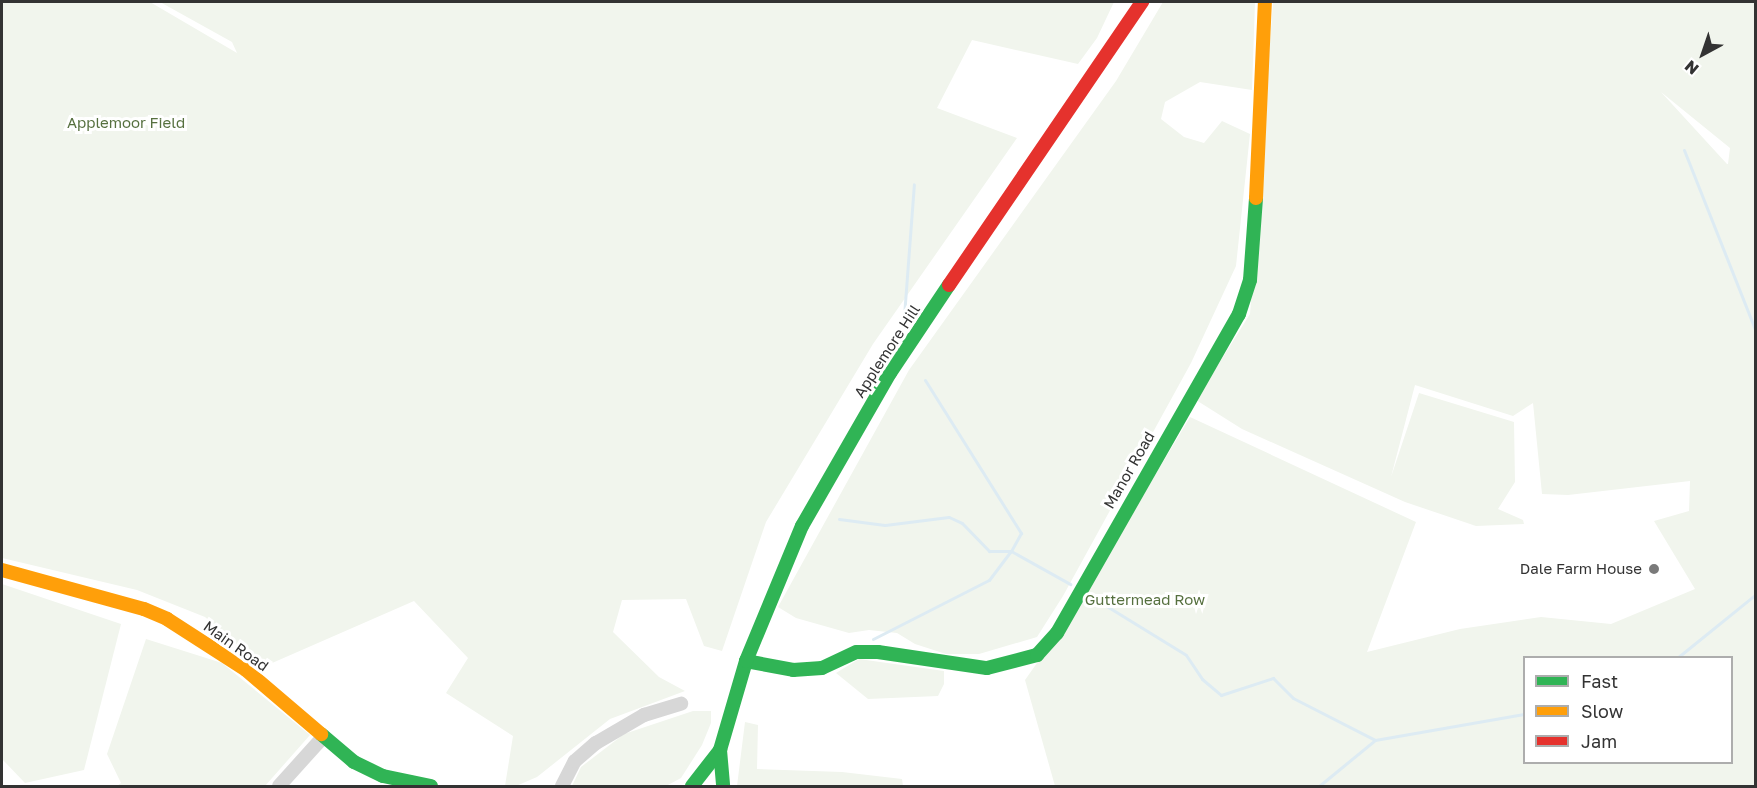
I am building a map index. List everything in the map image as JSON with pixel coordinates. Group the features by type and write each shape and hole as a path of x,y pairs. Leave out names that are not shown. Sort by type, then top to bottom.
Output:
{"street":[{"name":"Applemore Hill","path":"723,786 720,750 746,661 802,526 890,373 1142,2"},
{"name":"Manor Road","path":"746,661 793,670 822,668 857,652 878,652 987,668 1037,655 1057,633 1239,314 1250,280 1255,230 1265,2"},
{"name":"Main Road","path":"2,570 144,609 167,619 246,670 354,762 383,776 431,786"},
{"path":"562,786 575,761 596,743 644,715 681,704"},
{"path":"279,786 324,736"},
{"name":"Applemore Hill","path":"692,786 720,750"}],"green space":[{"name":"Applemoor Field","path":"2,2 150,2 237,53 232,42 160,2 1114,2 1097,38 1078,64 972,40 937,108 1017,138 873,344 766,522 722,651 704,646 686,599 622,600 613,632 659,677 685,691 610,719 537,777 516,786 505,786 513,736 446,693 468,658 414,601 263,667 205,617 137,590 2,558"},
{"path":"1163,2 1255,2 1252,90 1200,82 1165,102 1161,119 1184,137 1204,143 1222,121 1250,134 1236,266 1191,363 1063,596 1037,637 979,654 946,654 915,644 897,633 869,630 849,633 796,618 778,607 909,370 1116,81"},
{"name":"Guttermead Row","path":"1273,2 1755,2 1755,786 1055,786 1025,680 1073,612 1190,417 1416,522 1367,652 1460,629 1541,617 1611,624 1695,589 1654,521 1689,511 1690,481 1568,495 1542,494 1533,403 1513,416 1415,385 1391,477 1419,393 1514,422 1515,482 1498,509 1523,520 1524,524 1476,526 1405,502 1242,429 1196,400 1250,314","holes":["1661,92 1730,148 1727,164"]},
{"path":"2,584 121,624 84,770 25,783 2,759"},
{"path":"146,639 222,663 310,735 265,786 117,786 121,783 107,754"},
{"path":"859,659 944,671 944,684 938,696 868,699 836,673"},
{"path":"693,711 711,711 711,723 702,745 681,778 666,786 572,786 581,767 624,734"},
{"path":"745,722 758,725 757,769 842,772 902,779 903,786 737,786"}],"waterway":[{"path":"1684,150 1756,332"},
{"path":"904,316 914,184"},
{"path":"925,380 1021,533 1011,551 1070,584"},
{"path":"839,519 885,525 949,517 962,523 989,551 1011,551"},
{"path":"873,639 989,580 1011,551"},
{"path":"1087,594 1186,655 1202,679 1221,695 1273,678 1293,698 1375,740 1523,714"},
{"path":"1679,656 1756,594"},
{"path":"1319,786 1375,740"}],"traffic: fast":[{"path":"746,661 793,670 822,668 857,652 878,652 987,668 1037,655 1057,633 1239,314 1250,280 1256,198"},
{"path":"692,786 720,750 746,661 802,526 890,373 949,285"},
{"path":"321,734 354,762 383,776 431,786"},
{"path":"720,750 723,786"}],"traffic: slow":[{"path":"1256,198 1265,2"},
{"path":"2,570 144,609 167,619 246,670 321,734"}],"traffic: jam":[{"path":"949,285 1142,2"}],"place":[{"name":"Dale Farm House","path":"1654,569"}]}
